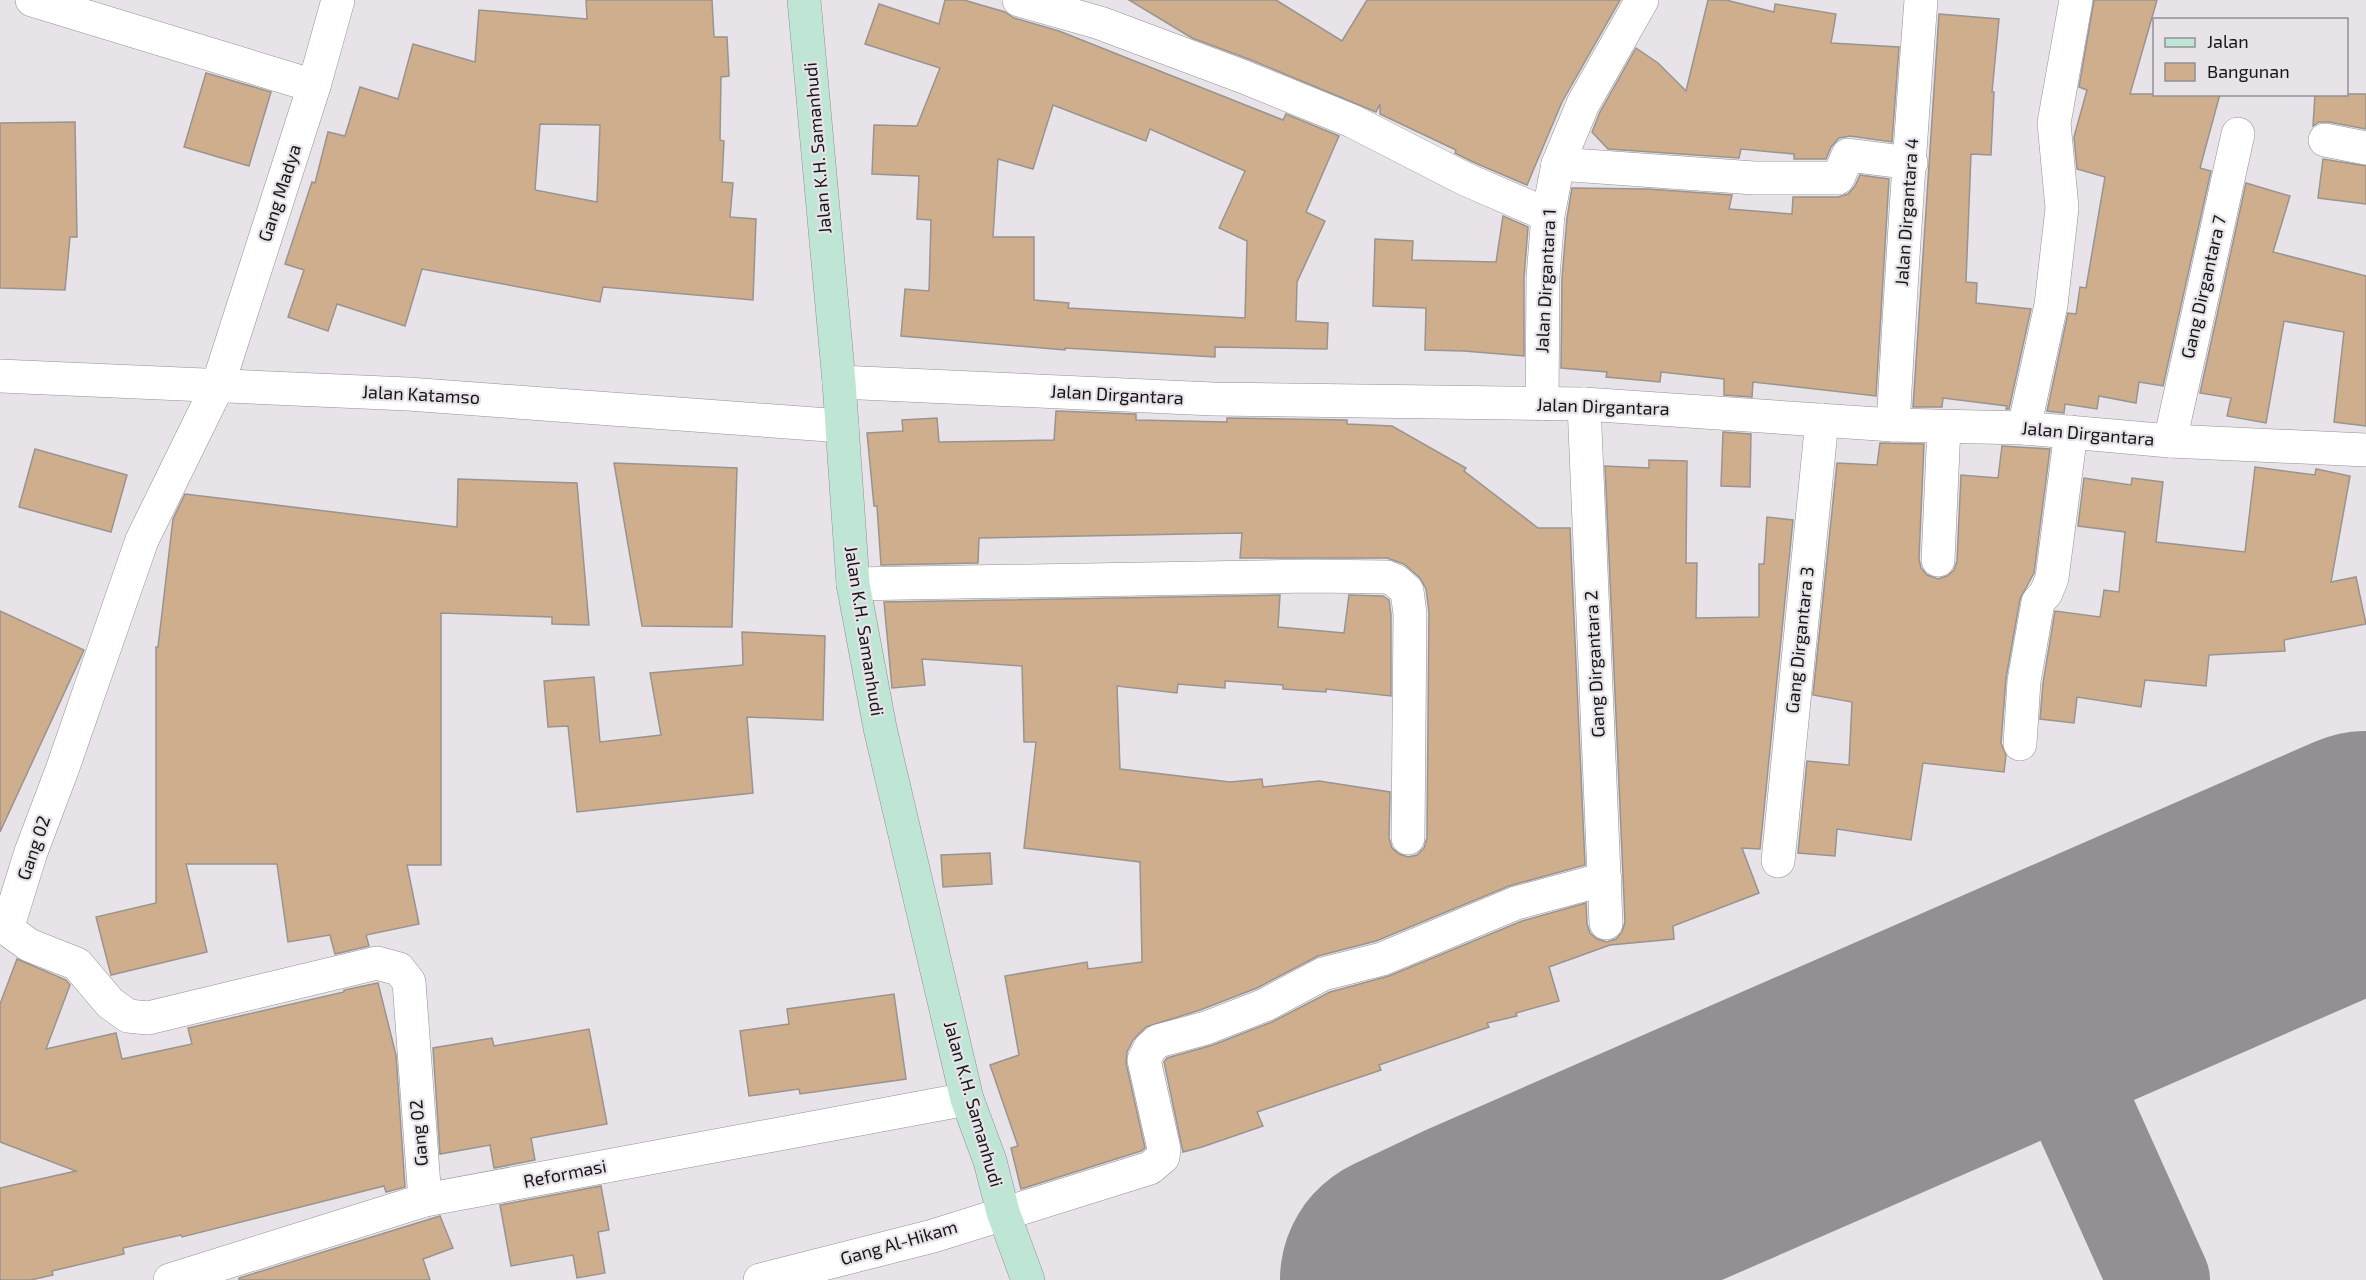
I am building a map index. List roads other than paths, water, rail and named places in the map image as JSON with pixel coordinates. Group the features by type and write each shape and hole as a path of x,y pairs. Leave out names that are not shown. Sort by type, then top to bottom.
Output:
{"street":[{"path":"32,0 90,9 314,86"},
{"name":"Gang Madya","path":"218,385 314,86 338,0"},
{"name":"Jalan K.H. Samanhudi","path":"804,0 839,382 853,584 880,728 967,1099 990,1161 1003,1212 1028,1280"},
{"path":"1019,0 1100,23 1352,121 1465,179 1548,216"},
{"name":"Jalan Dirgantara 1","path":"1542,404 1543,277 1548,216 1558,164 1583,104 1642,0"},
{"name":"Jalan Dirgantara 4","path":"1893,425 1903,240 1911,163 1921,0"},
{"path":"2024,428 2051,305 2062,208 2054,123 2076,0"},
{"name":"Gang Dirgantara 7","path":"2170,441 2238,134"},
{"path":"2325,140 2366,148"},
{"path":"1558,164 1775,178 1838,178 1848,156 1911,163"},
{"name":"Jalan Katamso","path":"0,376 408,394 842,426"},
{"name":"Jalan Dirgantara","path":"839,382 1213,399 1584,404 1893,425 2024,428 2170,441 2366,450"},
{"name":"Gang 02","path":"218,385 142,540 31,852 4,941 29,945 77,964 110,1003 128,1016 148,1018 377,963 399,969 409,982 424,1200"},
{"name":"Gang Dirgantara 2","path":"1584,404 1606,923"},
{"name":"Gang Dirgantara 3","path":"1778,861 1822,420"},
{"path":"1938,560 1944,427"},
{"path":"2020,744 2024,681 2038,602 2046,592 2052,578 2071,432"},
{"path":"853,584 1311,576 1387,577 1396,581 1407,591 1410,614 1408,838"},
{"name":"Gang Al-Hikam","path":"760,1280 894,1247 1003,1212 1086,1189 1157,1164 1163,1157 1164,1149 1144,1060 1150,1048 1158,1041 1206,1028 1265,1005 1323,974 1382,958 1516,903 1605,879"},
{"name":"Reformasi","path":"171,1280 246,1268 424,1200 967,1099"}]}
